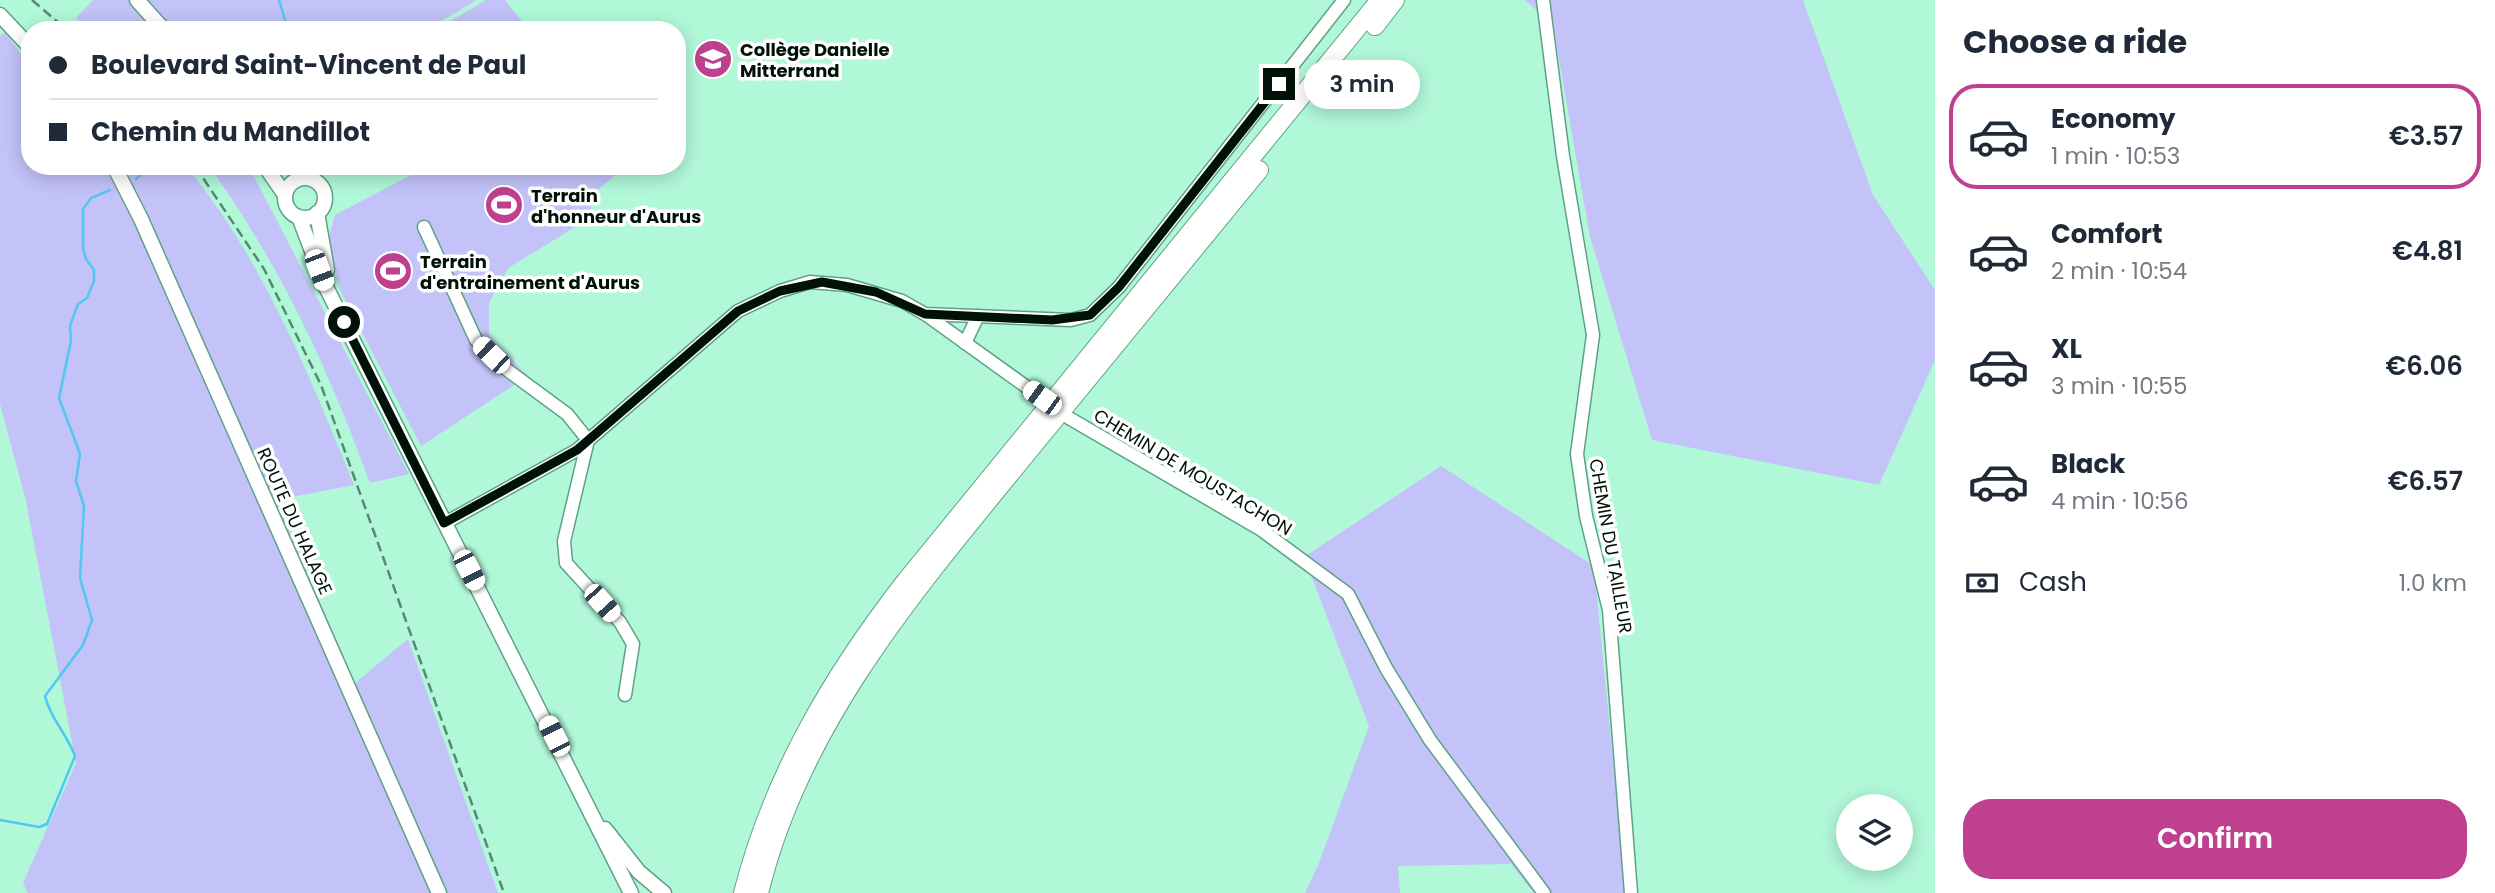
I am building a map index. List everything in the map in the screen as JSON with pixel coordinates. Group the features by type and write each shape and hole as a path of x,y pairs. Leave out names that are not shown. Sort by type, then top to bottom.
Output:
{"highway":[{"path":"744,893 760,837 788,766 818,707 852,653 905,582 1380,0"},
{"path":"760,893 776,840 804,767 869,655 946,553 1395,0"}],"main road":[{"path":"137,0 156,21"},
{"path":"0,15 21,37"},
{"name":"ROUTE DU HALAGE","path":"119,175 141,219 439,893"},
{"path":"273,175 285,194 288,208 299,217 325,285 590,808 608,852 631,893"},
{"path":"285,175 295,180 307,178 320,185 324,202 317,213 333,298"},
{"path":"285,194 295,180"},
{"path":"299,217 317,213"},
{"path":"590,808 625,857 664,893"}],"street":[{"path":"925,314 1071,320 1090,315 1104,304 1344,0"},
{"name":"CHEMIN DU TAILLEUR","path":"1543,0 1563,156 1593,335 1577,454 1586,516 1609,610 1631,893"},
{"path":"424,227 476,340 506,369 567,414 588,440"},
{"path":"444,523 530,478 588,440 738,311 780,291 810,282 847,285 894,298 925,314 1042,398"},
{"path":"965,344 978,316"},
{"name":"CHEMIN DE MOUSTACHON","path":"1069,418 1260,530 1348,594 1386,668 1430,740 1544,893"},
{"path":"588,440 564,541 566,563 620,622 633,644 625,695"}],"shaded area":[{"path":"93,0 477,0 441,21 79,21 76,18"},
{"path":"486,0 505,0 522,21 450,21"},
{"path":"1525,0 1803,0 1873,195 1935,290 1935,360 1879,485 1652,440 1590,237 1553,25"},
{"path":"5,32 21,54 21,175 193,175 238,240 261,279 320,402 354,485 276,500 355,683 408,639 498,893 28,893 23,883 76,763 26,501 0,404 0,36"},
{"path":"215,175 253,175 409,474 370,483 337,399 301,319 235,204"},
{"path":"411,175 616,175 592,195 590,218 508,268 489,303 489,336 528,376 421,446 339,288 329,236 335,215"},
{"path":"1441,466 1594,566 1626,893 1534,893 1511,864 1398,866 1400,893 1305,893 1319,863 1369,726 1304,557"}],"waterway":[{"path":"279,0 285,21"},
{"path":"136,179 140,175"},
{"path":"0,820 39,827 47,824 75,756 45,696 83,645 92,620 80,578 84,506 76,481 80,454 59,398 71,341 70,326 78,304 87,298 94,281 94,270 86,259 83,248 83,209 91,198 110,190"}],"railway":[{"path":"32,0 56,21"},
{"path":"201,175 264,269 321,385 504,893"}],"place":[{"name":"Collège Danielle Mitterrand","path":"713,59"},
{"name":"Terrain d'honneur d'Aurus","path":"504,205"},
{"name":"Terrain d'entrainement d'Aurus","path":"393,271"}],"route":[{"path":"344,322 444,523 577,450 738,311 780,291 810,282 822,282 876,292 902,301 925,314 1052,320 1071,320 1090,315 1119,287 1279,84"}]}
